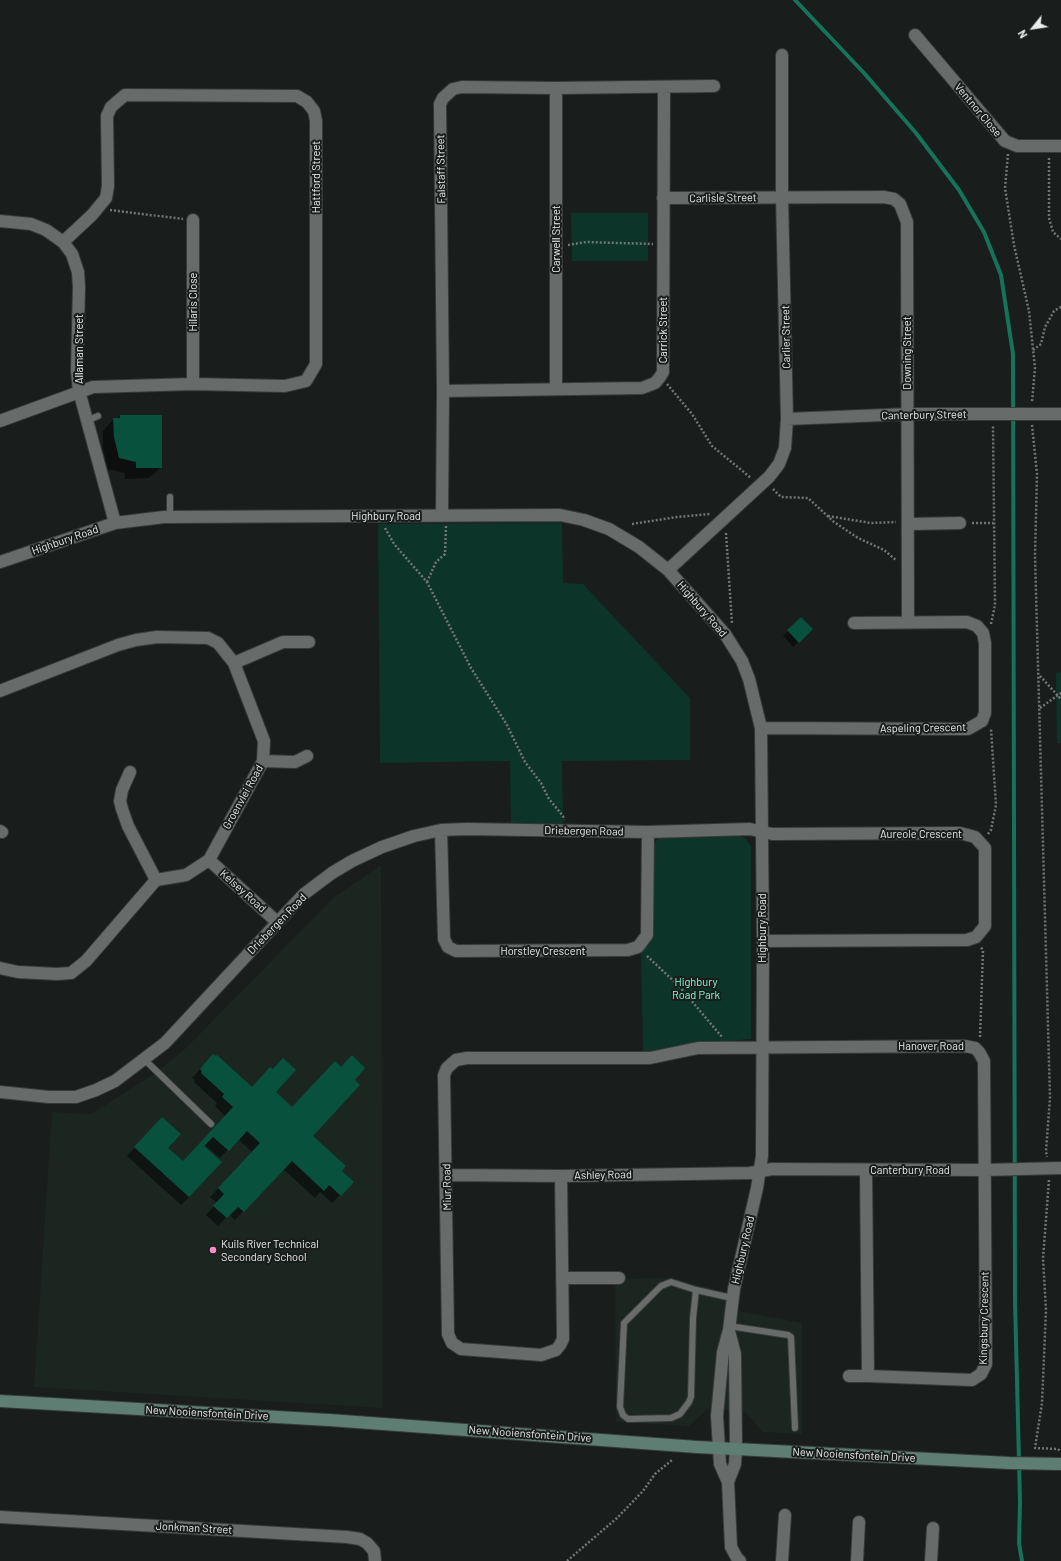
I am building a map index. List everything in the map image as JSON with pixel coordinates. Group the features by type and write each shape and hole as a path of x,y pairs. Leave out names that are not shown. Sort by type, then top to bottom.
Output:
{"street":[{"name":"Ventnor Close","path":"915,35 1001,138 1009,144 1017,146 1056,146"},
{"name":"Carlier Street","path":"668,570 769,477 779,464 785,448 788,419 782,197 782,55"},
{"name":"Falstaff Street","path":"445,516 440,104 447,94 453,89 462,87 556,88 714,86"},
{"name":"Carrick Street","path":"443,391 642,388 655,382 660,377 663,372 664,87"},
{"name":"Carwell Street","path":"556,88 556,390"},
{"name":"Hattford Street","path":"0,421 93,387 193,384 285,386 306,381 316,364 316,121 314,112 307,102 297,96 125,95 111,107 107,116 108,186 106,198 100,207 63,242"},
{"name":"Carlisle Street","path":"664,198 782,197"},
{"name":"Downing Street","path":"782,197 884,197 894,199 900,204 907,222 909,524 908,622"},
{"name":"Hilaris Close","path":"193,220 193,384"},
{"name":"Allaman Street","path":"0,221 31,224 46,230 63,242 72,254 78,272 77,371 79,391 115,523"},
{"name":"Canterbury Street","path":"788,419 908,414 1061,414"},
{"name":"Highbury Road","path":"0,562 115,523 170,518 560,515 584,520 628,538 668,570 717,624 742,661 751,685 761,728 760,831 763,941 763,1135 760,1170 732,1298 729,1328 723,1352 718,1409 719,1448 720,1464 728,1482"},
{"path":"909,524 960,523"},
{"path":"854,623 967,622 977,626 982,633 985,643 986,713"},
{"name":"Groenvlei Road","path":"0,691 118,645 158,637 208,638 218,643 234,663 264,740 263,761 208,860 186,875 156,880"},
{"path":"234,663 283,642 309,642"},
{"name":"Aspeling Crescent","path":"761,728 968,729 982,720 986,713"},
{"path":"263,761 295,762 307,756"},
{"path":"0,968 18,972 57,974 71,973 86,961 156,880 128,826 120,801 122,790 130,772"},
{"name":"Driebergen Road","path":"0,1092 49,1097 76,1097 115,1081 145,1060 165,1043 304,894 339,869 382,847 414,836 441,830 648,832 750,829 760,831"},
{"name":"Horstley Crescent","path":"441,830 444,939 448,947 456,951 628,950 638,947"},
{"name":"Aureole Crescent","path":"760,831 772,834 960,833 975,837 981,842"},
{"path":"638,947 646,935 648,832"},
{"path":"763,941 967,940 976,937 985,926 985,848 981,842"},
{"name":"Kelsey Road","path":"208,860 277,922"},
{"name":"Hanover Road","path":"762,1047 965,1046 975,1048 984,1061 985,1170"},
{"name":"Miur Road","path":"561,1176 563,1339 556,1350 541,1355 461,1349 452,1343 448,1334 447,1175 444,1075 447,1068 456,1060 467,1058 650,1058 698,1048 762,1047"},
{"name":"Canterbury Road","path":"760,1170 1000,1170 1055,1168"},
{"name":"Ashley Road","path":"447,1175 561,1176 750,1172 760,1170"},
{"path":"866,1170 868,1376"},
{"name":"Kingsbury Crescent","path":"849,1376 967,1381 977,1378 984,1369 985,1170"},
{"path":"562,1278 619,1278"},
{"name":"Highbury Road","path":"728,1482 735,1464 736,1448 735,1354 729,1328"},
{"name":"New Nooiensfontein Drive","path":"0,1401 329,1420 697,1447 1028,1464 1061,1464"},
{"path":"728,1482 732,1547 740,1561"},
{"path":"782,1561 785,1515"},
{"name":"Jonkman Street","path":"0,1517 347,1537 360,1539 367,1543 374,1551 375,1561"},
{"path":"857,1561 858,1522"},
{"path":"931,1561 933,1528"}],"lane":[{"path":"86,421 98,416"},
{"path":"170,497 170,518"},
{"path":"145,1060 212,1124"},
{"path":"696,1290 693,1318 691,1397 689,1402 680,1414 671,1418 628,1419 623,1415 620,1407 624,1323 661,1286 671,1282 696,1290 732,1298"},
{"path":"729,1328 788,1335 791,1337 796,1428"}],"path":[{"path":"1009,144 1005,188 1014,245 1030,310 1034,368 1027,414 1037,474 1035,556 1050,1098 1046,1151 1055,1168 1043,1258 1046,1310 1042,1387 1035,1448 1058,1449 1061,1452"},
{"path":"1056,146 1049,161 1049,218 1053,232 1061,239"},
{"path":"100,207 114,211 193,220"},
{"path":"556,245 586,242 663,245"},
{"path":"1033,350 1041,344 1045,327 1054,311 1061,307"},
{"path":"982,633 990,626 995,605 993,523 998,414"},
{"path":"632,524 677,517 716,514 724,519 727,540 732,645"},
{"path":"378,516 394,544 427,582 471,668 507,725 525,762 541,783 549,799 563,816 565,831"},
{"path":"427,582 436,562 444,554 445,516"},
{"path":"828,516 871,523 898,522 909,524"},
{"path":"960,523 993,523"},
{"path":"1039,674 1061,699"},
{"path":"1040,708 1056,695 1061,693"},
{"path":"981,842 991,830 996,805 990,723 986,713"},
{"path":"975,1048 980,1040 983,951 976,937"},
{"path":"638,947 679,986 719,1032 728,1047"},
{"path":"567,1561 616,1518 643,1492 655,1474 672,1460"}],"shaded area":[{"name":"Kuils River Technical Secondary School","path":"381,865 383,1408 34,1387 52,1112 91,1114 154,1074 186,1048 334,897"},
{"path":"671,1278 732,1294 729,1309 802,1323 802,1434 763,1432 745,1412 710,1407 689,1426 616,1422 615,1279"}],"green space":[{"path":"571,213 648,213 648,261 572,261"},
{"path":"562,523 563,583 583,584 690,698 690,760 562,761 563,823 511,824 510,761 380,763 378,524"},
{"path":"1061,672 1061,743 1057,743 1056,673"},
{"name":"Highbury Road Park","path":"739,835 746,839 751,846 751,1039 690,1044 665,1050 643,1052 641,952 650,940 652,847 657,840 664,836"}],"building":[{"path":"120,415 162,415 162,468 136,468 136,462 119,458 114,437 113,418 120,418"},
{"path":"801,617 813,629 799,643 787,630"},
{"path":"213,1054 216,1056 217,1055 252,1087 270,1067 273,1069 283,1058 296,1070 276,1092 292,1107 335,1061 341,1067 352,1055 365,1068 355,1080 360,1085 313,1136 346,1166 342,1171 354,1182 341,1196 329,1185 324,1191 292,1161 244,1212 238,1207 227,1218 213,1206 224,1194 218,1188 260,1143 247,1131 229,1151 213,1137 204,1146 222,1162 189,1197 134,1147 162,1117 181,1134 168,1148 183,1161 233,1107 222,1097 224,1094 201,1073 202,1071 200,1069"}],"waterway":[{"path":"795,0 864,73 916,133 959,190 984,232 1001,275 1013,354 1015,1301 1020,1502 1019,1543 1022,1561"}],"place":[{"name":"Kuils River Technical Secondary School","path":"213,1250"}]}
